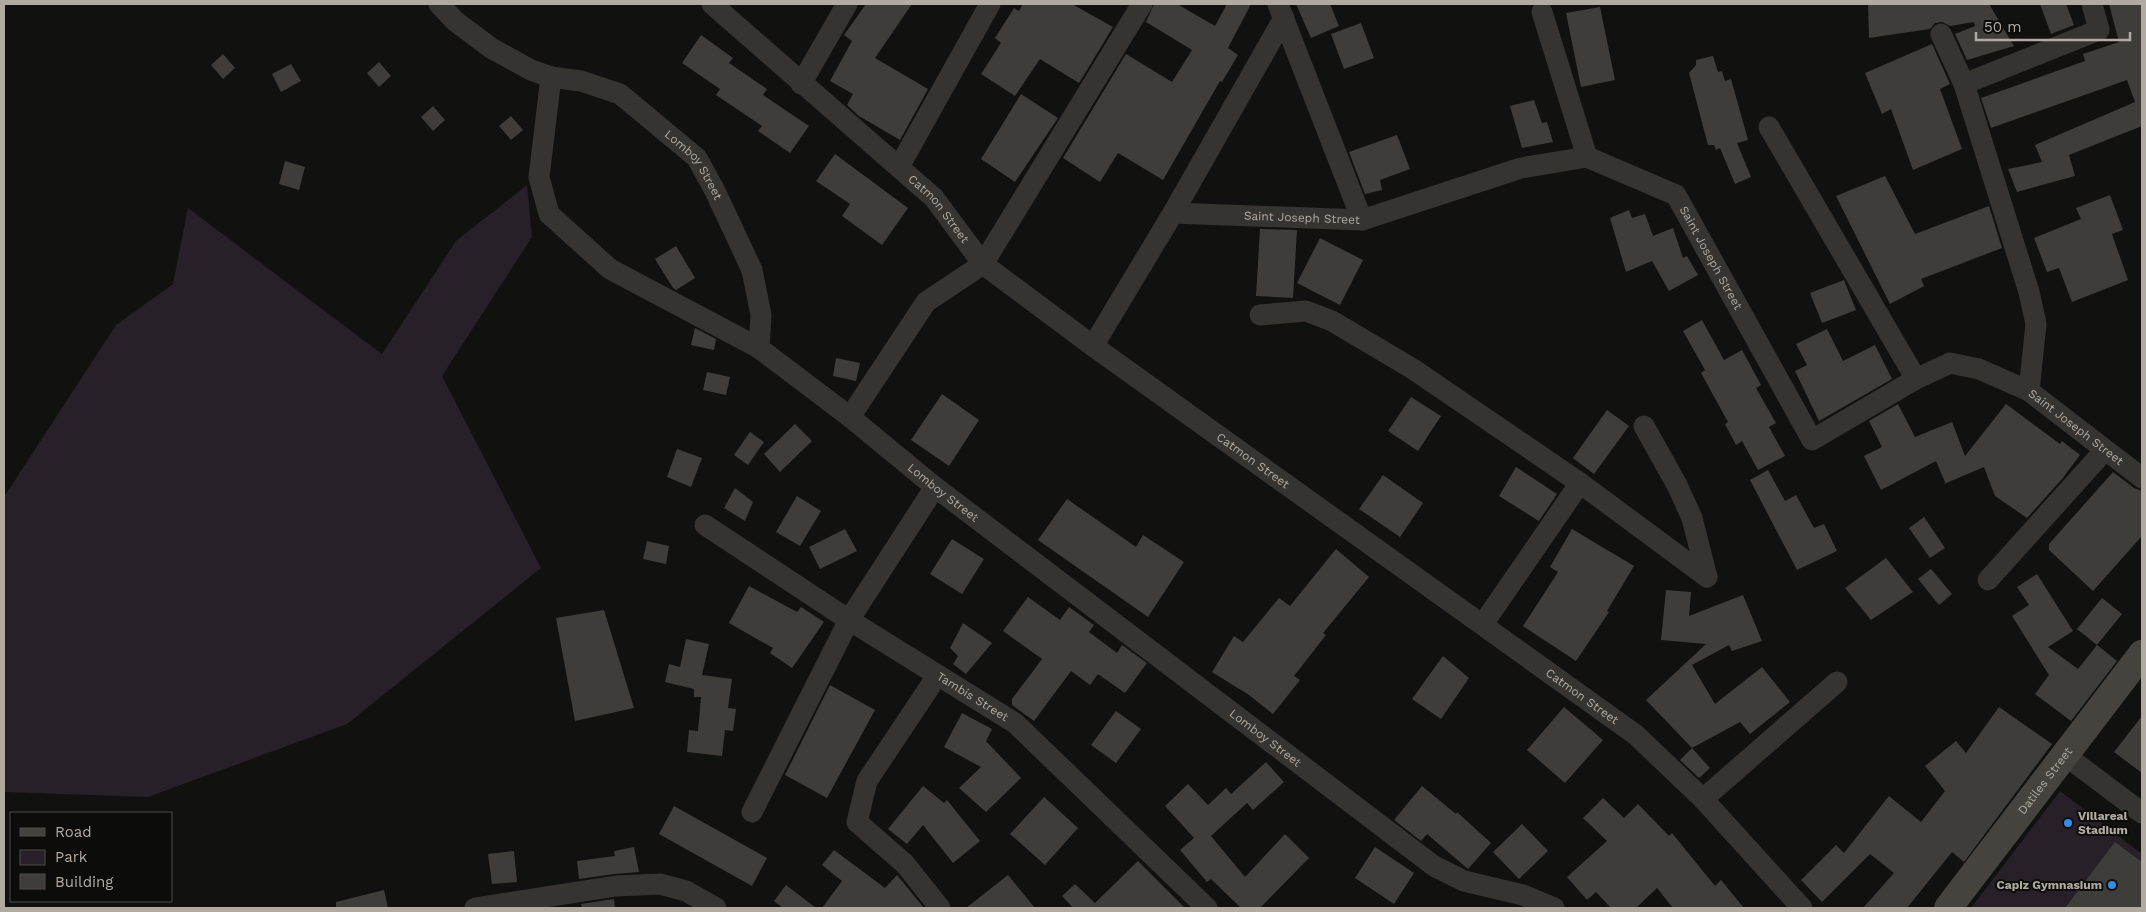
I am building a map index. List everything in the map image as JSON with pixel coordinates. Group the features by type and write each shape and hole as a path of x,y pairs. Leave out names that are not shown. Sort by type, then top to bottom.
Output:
{"main road":[{"name":"Datiles Street","path":"1948,908 2142,654"}],"street":[{"name":"Lomboy Street","path":"439,4 455,21 492,48 530,70 551,77 581,81 620,94 697,158 716,191 752,270 762,315 759,348 850,417 935,487 1434,866 1464,881 1523,895 1554,908"},
{"name":"Catmon Street","path":"712,4 934,198 983,264 1093,346 1636,735 1703,799 1802,908"},
{"path":"802,84 847,4"},
{"path":"899,167 990,4"},
{"path":"850,417 926,302 983,264 1142,4"},
{"path":"1964,84 2099,30 2092,4"},
{"path":"1093,346 1173,213 1281,11"},
{"path":"1281,11 1362,220"},
{"path":"1542,12 1586,156"},
{"path":"1942,34 1964,84 2031,300 2036,324 2029,391"},
{"path":"551,77 539,177 549,214 610,269 759,348"},
{"path":"1770,127 1916,379"},
{"name":"Saint Joseph Street","path":"1173,213 1362,220 1521,168 1586,156 1676,195 1812,440 1916,379 1950,363 1979,369 2029,391 2142,478"},
{"path":"1260,315 1306,312 1332,321 1412,369 1580,483 1707,577 1692,518 1677,485 1644,426"},
{"path":"1988,580 2106,450"},
{"path":"1483,624 1580,483"},
{"path":"752,812 849,620 935,487"},
{"name":"Tambis Street","path":"705,526 937,676 1015,722 1207,908"},
{"path":"937,676 867,781 857,822 905,864 940,908"},
{"path":"1703,799 1837,682"},
{"path":"2065,755 2142,813"},
{"path":"475,908 616,886 660,884 686,891 716,908"}],"green space":[{"path":"527,185 532,237 442,376 541,568 347,724 148,797 4,792 4,497 116,325 173,284 188,208 382,354 456,241"},
{"name":"Villareal Stadium","path":"2060,791 2142,854 2142,908 1971,908"}],"building":[{"path":"866,4 912,4 875,58 928,89 900,140 859,116 847,105 853,94 830,81 852,41 844,35"},
{"path":"1023,4 1072,4 1113,27 1079,83 1040,59 1015,96 981,74 1001,43 995,38 1014,8 1019,11"},
{"path":"1154,4 1177,4 1215,26 1227,4 1251,4 1228,48 1238,55 1222,82 1220,81 1163,180 1118,153 1100,182 1063,158 1126,54 1172,82 1192,50 1146,22"},
{"path":"1296,4 1330,4 1339,26 1311,38"},
{"path":"1868,4 1989,4 2014,46 1967,60 1955,34 1975,26 1974,22 1950,26 1942,22 1935,23 1930,29 1869,38"},
{"path":"2040,4 2066,4 2074,25 2051,34"},
{"path":"2109,4 2142,4 2142,126 2069,155 2075,176 2017,192 2008,169 2042,162 2035,145 2135,102 2127,80 1991,128 1981,98 2085,61 2083,54 2119,42"},
{"path":"1600,7 1615,80 1581,87 1566,13"},
{"path":"1361,23 1374,58 1344,69 1331,34"},
{"path":"701,35 733,58 729,63 767,89 763,95 809,126 790,153 758,131 762,126 716,95 720,89 682,63"},
{"path":"1932,44 1950,84 1940,89 1962,149 1913,170 1891,109 1882,114 1865,73"},
{"path":"223,54 235,68 223,79 211,65"},
{"path":"1713,56 1718,72 1722,71 1725,81 1731,79 1748,140 1737,143 1751,177 1735,184 1720,148 1716,150 1714,145 1708,145 1689,73 1696,65 1696,60"},
{"path":"379,62 391,76 379,87 367,73"},
{"path":"291,64 301,81 281,92 272,74"},
{"path":"1021,94 1058,118 1015,182 981,159"},
{"path":"1534,100 1542,123 1547,122 1553,142 1522,148 1510,106"},
{"path":"433,106 445,120 433,131 421,117"},
{"path":"511,116 523,130 511,140 499,126"},
{"path":"1397,135 1410,169 1380,180 1382,190 1365,194 1349,152"},
{"path":"835,154 908,208 882,245 842,216 850,204 816,181"},
{"path":"285,161 305,167 299,190 279,184"},
{"path":"1885,176 1915,234 1989,206 2002,248 1921,279 1924,286 1890,304 1836,196"},
{"path":"2110,195 2123,230 2112,234 2128,280 2072,302 2059,268 2047,272 2034,238 2081,219 2076,208"},
{"path":"1629,210 1632,218 1645,214 1653,236 1673,228 1683,258 1687,256 1698,275 1669,291 1652,261 1626,272 1610,218"},
{"path":"1260,229 1297,230 1293,298 1256,296"},
{"path":"1320,238 1363,260 1340,305 1297,283"},
{"path":"676,246 695,278 676,290 655,259"},
{"path":"1844,280 1856,310 1822,323 1810,293"},
{"path":"1702,320 1724,360 1742,350 1761,385 1756,388 1776,423 1769,427 1785,456 1758,470 1742,441 1736,445 1725,424 1728,422 1701,373 1705,370 1683,331"},
{"path":"695,328 716,339 714,350 691,345"},
{"path":"1827,329 1843,361 1875,345 1892,379 1819,421 1795,371 1807,365 1796,344"},
{"path":"836,358 860,363 856,381 833,376"},
{"path":"707,372 730,377 726,395 703,390"},
{"path":"942,394 979,420 949,466 911,440"},
{"path":"1411,397 1441,416 1418,451 1388,431"},
{"path":"1898,404 1915,437 1952,422 1965,456 2006,404 2060,444 2062,441 2080,455 2062,479 2027,518 1995,496 1984,467 1944,484 1945,482 1936,461 1881,490 1864,456 1882,447 1869,421"},
{"path":"1607,410 1629,426 1594,474 1573,458"},
{"path":"795,424 812,441 780,472 764,454"},
{"path":"750,432 764,442 748,465 734,455"},
{"path":"677,449 702,458 691,487 667,477"},
{"path":"1516,467 1557,494 1539,521 1499,496"},
{"path":"1768,470 1785,501 1796,495 1814,528 1824,524 1837,551 1797,570 1750,480"},
{"path":"2113,472 2134,488 2142,491 2142,536 2093,591 2049,550 2049,544"},
{"path":"1383,475 1423,503 1400,537 1359,509"},
{"path":"735,488 753,502 745,521 724,508"},
{"path":"797,496 821,511 800,546 776,532"},
{"path":"1067,499 1136,547 1143,535 1184,562 1148,617 1038,540"},
{"path":"1924,517 1945,548 1930,558 1909,528"},
{"path":"845,529 857,551 820,569 809,547"},
{"path":"1572,529 1634,566 1607,611 1609,612 1576,661 1523,626 1558,572 1550,567"},
{"path":"952,539 984,559 962,594 930,574"},
{"path":"647,541 669,546 666,564 643,559"},
{"path":"1336,549 1369,577 1323,633 1326,635 1294,676 1300,680 1273,714 1249,695 1212,672 1234,636 1243,642 1279,598 1290,606"},
{"path":"1886,558 1913,592 1871,620 1845,588"},
{"path":"1931,569 1952,594 1939,605 1918,579"},
{"path":"2037,574 2073,631 2048,647 2078,669 2097,645 2117,661 2071,721 2035,694 2049,675 2012,616 2029,605 2017,587"},
{"path":"749,586 797,612 801,607 824,622 792,668 770,653 773,648 729,623"},
{"path":"1666,590 1691,592 1689,616 1743,595 1762,641 1732,651 1729,645 1692,665 1715,704 1762,667 1790,702 1750,734 1740,722 1692,748 1646,700 1706,644 1661,640"},
{"path":"1028,597 1060,620 1069,607 1094,625 1089,632 1117,653 1122,645 1147,663 1125,693 1098,674 1090,685 1071,671 1034,721 1012,705 1012,699 1042,659 1003,631"},
{"path":"2102,598 2122,614 2097,645 2077,629"},
{"path":"604,610 634,708 575,721 556,618"},
{"path":"963,623 992,643 966,674 953,664 958,656 950,648"},
{"path":"686,639 709,644 702,675 732,679 728,708 736,709 733,731 725,730 722,756 687,752 689,730 698,731 701,697 694,697 694,689 665,682 669,664 680,667"},
{"path":"1443,656 1469,678 1441,719 1412,699"},
{"path":"830,685 875,710 827,798 785,775"},
{"path":"1564,707 1603,740 1565,783 1527,750"},
{"path":"1999,707 2052,744 1964,862 1952,852 1907,908 1863,908 1894,873 1870,854 1822,902 1801,880 1836,845 1844,853 1889,796 1921,822 1945,791 1925,766 1956,741 1966,753"},
{"path":"1116,711 1141,729 1116,763 1091,745"},
{"path":"962,713 992,729 986,741 1021,778 986,812 959,788 981,767 944,747"},
{"path":"2142,716 2142,773 2114,752"},
{"path":"1692,748 1710,768 1699,778 1680,760"},
{"path":"1266,762 1284,782 1253,810 1247,803 1211,836 1245,877 1285,834 1309,858 1260,908 1241,908 1211,879 1207,882 1180,850 1194,838 1165,806 1188,784 1208,805 1226,788 1231,794"},
{"path":"923,786 944,803 947,800 980,841 953,863 923,825 907,844 888,829"},
{"path":"1422,786 1456,814 1457,812 1491,843 1468,869 1427,834 1421,841 1394,820"},
{"path":"1044,797 1078,828 1045,865 1010,834"},
{"path":"1603,798 1624,818 1638,804 1669,836 1672,833 1715,886 1721,880 1744,908 1673,908 1657,888 1636,908 1611,908 1596,892 1587,900 1567,877 1607,841 1583,818"},
{"path":"674,806 767,858 752,886 659,834"},
{"path":"1522,824 1548,851 1519,879 1493,852"},
{"name":"Capiz Gymnasium","path":"2115,842 2142,862 2142,908 2065,908"},
{"path":"634,847 639,872 579,879 577,861 615,856 614,851"},
{"path":"1375,847 1414,873 1394,904 1355,878"},
{"path":"834,850 885,888 897,875 924,908 822,908 842,881 822,865"},
{"path":"514,851 517,882 492,884 488,854"},
{"path":"1138,861 1185,908 1073,908 1062,896 1075,884 1095,903"},
{"path":"1008,875 1035,908 966,908"},
{"path":"786,885 816,908 783,908 774,901"},
{"path":"384,890 388,908 336,908 336,902"},
{"path":"614,899 615,908 582,908 581,904"}],"place":[{"name":"Villareal Stadium","path":"2068,823"},
{"name":"Capiz Gymnasium","path":"2112,885"}]}
